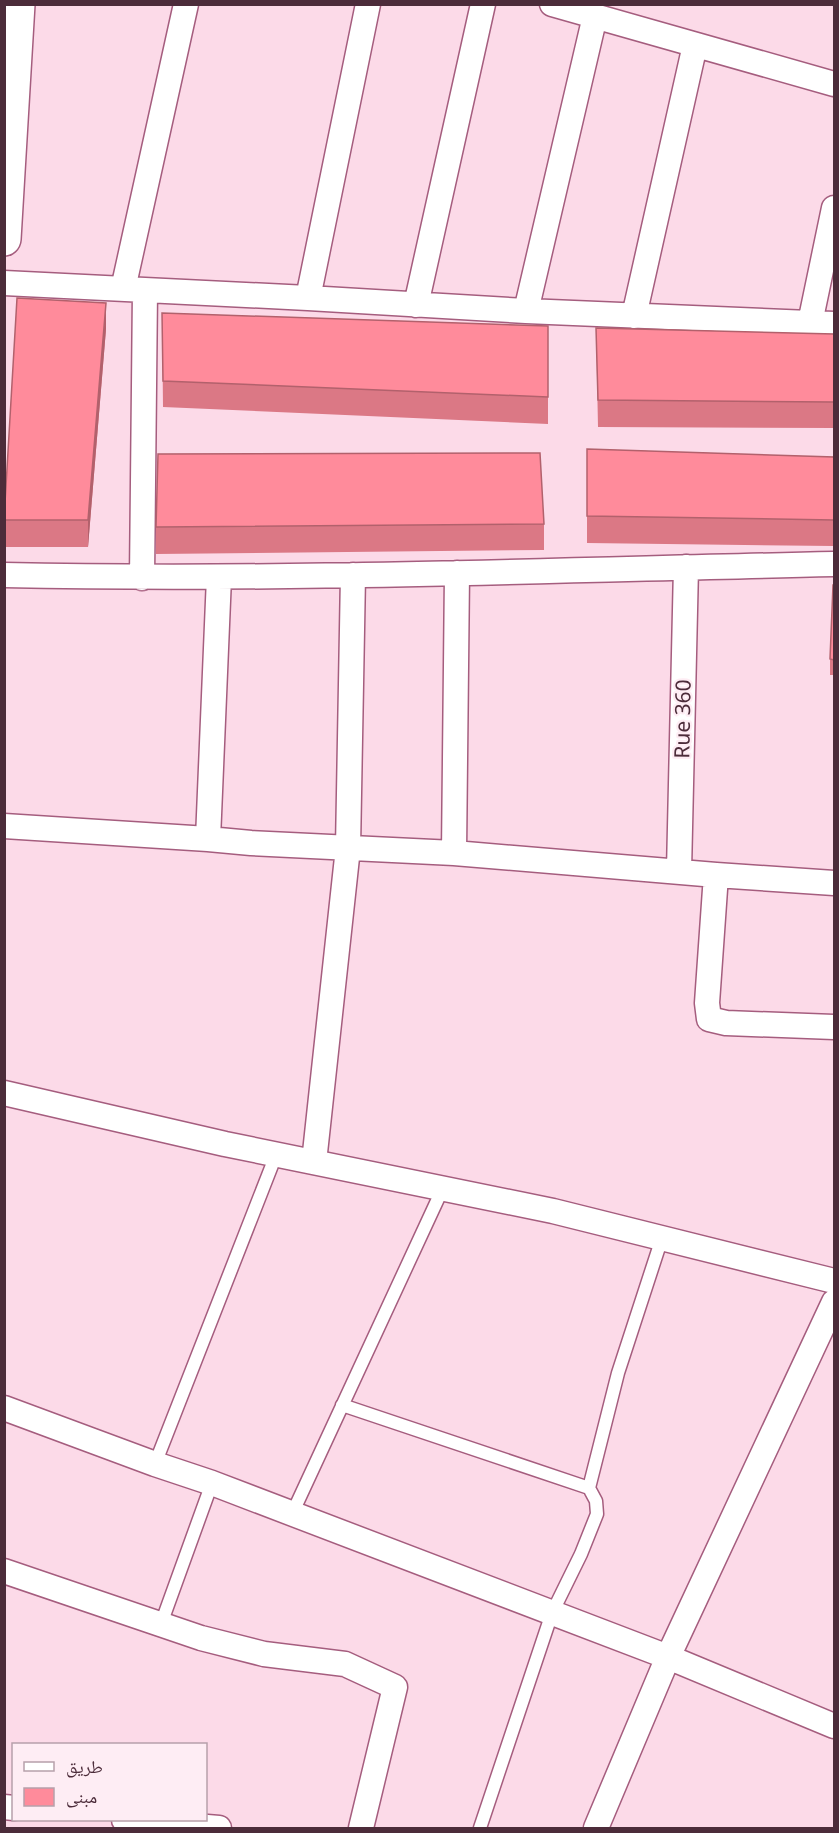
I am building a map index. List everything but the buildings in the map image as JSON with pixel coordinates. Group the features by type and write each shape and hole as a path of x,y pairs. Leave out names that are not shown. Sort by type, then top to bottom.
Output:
{"main road":[{"path":"4,239 24,11"}],"street":[{"path":"142,578 134,289 186,4"},
{"path":"308,298 368,4"},
{"path":"416,305 483,4"},
{"path":"552,4 834,84"},
{"path":"526,311 595,16"},
{"path":"634,316 695,45"},
{"path":"810,323 834,208"},
{"path":"4,283 526,311 834,324"},
{"path":"4,575 219,577 834,564"},
{"name":"Rue 360","path":"679,871 686,567"},
{"path":"454,853 457,573"},
{"path":"314,1162 348,848 353,575"},
{"path":"208,839 219,577"},
{"path":"4,826 251,843 454,853 834,883"},
{"path":"716,875 707,1003 709,1019 726,1023 834,1027"},
{"path":"4,1093 276,1155 553,1211 834,1281"},
{"path":"596,1828 668,1657 834,1302"},
{"path":"4,1408 212,1483 833,1719"},
{"path":"4,1571 201,1638 264,1654 345,1664 395,1687 361,1828"},
{"path":"137,1821 219,1828"}],"lane":[{"path":"155,1464 276,1155"},
{"path":"292,1514 443,1188"},
{"path":"480,1828 552,1613 581,1554 597,1514 596,1501 589,1488 618,1373 662,1238"},
{"path":"342,1405 589,1488"},
{"path":"160,1624 212,1483"}]}
